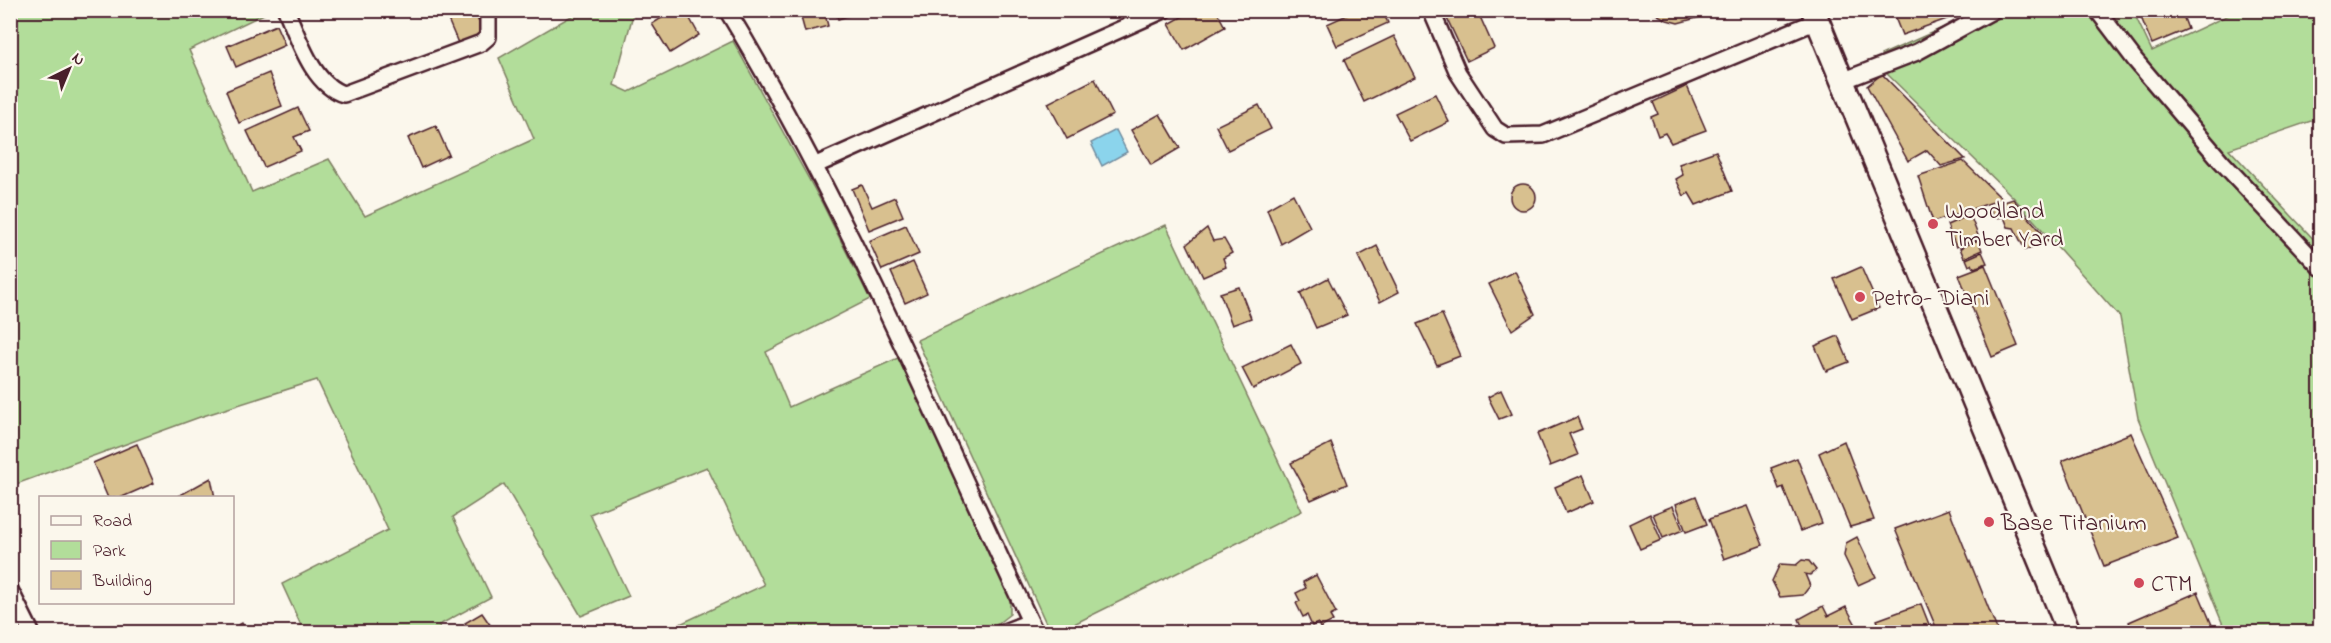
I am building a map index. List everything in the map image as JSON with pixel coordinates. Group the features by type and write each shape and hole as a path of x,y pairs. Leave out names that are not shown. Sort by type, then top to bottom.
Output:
{"main road":[{"path":"1815,16 2069,633"}],"street":[{"path":"286,10 315,71 331,88 344,94 481,43 488,37 488,10"},
{"path":"727,10 816,165 901,338 1033,627 1004,633"},
{"path":"816,165 1164,10"},
{"path":"1431,10 1458,73 1494,129 1506,136 1523,137 1543,135 1815,16"},
{"path":"1842,81 1917,52 1994,10"},
{"path":"2097,10 2142,69 2214,153 2320,267"},
{"path":"10,590 31,633"}],"green space":[{"path":"11,11 270,11 189,50 252,192 329,159 365,216 534,139 499,58 580,11 634,11 614,85 629,92 733,41 822,203 870,299 766,352 789,407 898,358 1010,589 1010,614 987,632 663,632 764,585 707,467 590,514 629,596 581,616 504,484 453,517 491,597 439,625 442,632 304,632 282,584 388,530 317,380 200,417 11,486"},
{"path":"1981,11 2133,11 2152,51 2237,11 2320,11 2320,118 2229,149 2320,246 2320,632 2226,632 2138,418 2120,317 2014,198 1884,71 1881,55"},
{"path":"1166,225 1302,511 1058,632 1050,632 917,340"}],"water":[{"path":"1116,130 1127,152 1102,166 1091,143"}],"building":[{"path":"457,10 474,10 483,33 458,43 446,15"},
{"path":"674,10 685,10 699,35 670,53 652,24"},
{"path":"799,10 824,10 828,26 805,32"},
{"path":"835,10 850,10 851,15 838,19"},
{"path":"1194,10 1216,10 1225,27 1184,50 1169,24"},
{"path":"1358,10 1382,10 1388,23 1337,46 1327,24"},
{"path":"1443,10 1477,10 1494,48 1467,61"},
{"path":"1649,10 1707,10 1704,16 1678,23"},
{"path":"1892,10 1972,10 1902,35"},
{"path":"2138,10 2181,10 2188,29 2152,44"},
{"path":"276,25 285,45 236,67 227,46"},
{"path":"1394,36 1415,77 1364,102 1344,60"},
{"path":"269,73 282,106 239,123 226,91"},
{"path":"1882,74 1965,159 1941,166 1927,150 1908,161 1867,86"},
{"path":"1095,79 1113,115 1067,139 1048,103"},
{"path":"1687,86 1706,130 1671,143 1665,133 1658,136 1651,117 1658,114 1653,102"},
{"path":"1435,94 1449,122 1410,141 1395,113"},
{"path":"1259,105 1271,129 1228,150 1216,126"},
{"path":"298,108 309,131 294,137 301,151 264,167 247,131"},
{"path":"1160,114 1180,148 1151,165 1131,130"},
{"path":"436,126 449,155 421,168 408,138"},
{"path":"1716,151 1732,191 1696,205 1689,193 1684,196 1676,179 1683,175 1679,164"},
{"path":"1963,161 2002,199 1933,222 1918,176"},
{"path":"1523,184 1532,188 1536,197 1532,206 1523,210 1514,206 1510,197 1514,188"},
{"path":"862,185 872,207 895,197 903,216 869,230 852,189"},
{"path":"1293,194 1310,227 1281,244 1267,209"},
{"path":"2013,199 2049,241 2025,250 2014,228 2008,227 2004,217 1994,218 1989,207"},
{"path":"1970,215 1979,238 1956,247 1947,225"},
{"path":"906,225 919,254 882,270 869,241"},
{"path":"1207,228 1213,241 1224,239 1232,253 1223,258 1226,267 1203,277 1187,244"},
{"path":"1978,240 1982,250 1964,258 1960,248"},
{"path":"1377,246 1399,292 1380,302 1358,256"},
{"path":"1982,252 1987,263 1974,268 1972,264 1969,266 1966,259"},
{"path":"913,262 927,293 905,303 891,272"},
{"path":"1985,265 2018,346 1992,357 1959,275"},
{"path":"1861,267 1879,308 1852,319 1834,279"},
{"path":"1515,271 1535,314 1512,330 1489,284"},
{"path":"1328,278 1347,315 1316,328 1300,293"},
{"path":"1239,287 1251,318 1232,325 1220,293"},
{"path":"1442,314 1460,356 1437,365 1417,324"},
{"path":"1838,336 1849,362 1826,371 1815,346"},
{"path":"1291,344 1301,364 1253,389 1242,368"},
{"path":"1501,390 1512,414 1499,419 1488,397"},
{"path":"1577,417 1582,429 1569,434 1578,455 1550,466 1537,434"},
{"path":"2131,433 2178,538 2104,566 2062,461"},
{"path":"1844,441 1874,520 1850,527 1819,453"},
{"path":"1331,443 1347,484 1311,500 1291,463"},
{"path":"137,444 154,483 125,496 107,496 93,463"},
{"path":"1797,458 1822,523 1800,531 1783,487 1779,489 1771,468"},
{"path":"1583,475 1594,501 1566,513 1555,487"},
{"path":"211,478 215,496 179,496"},
{"path":"1696,496 1707,524 1686,532 1676,504"},
{"path":"1673,506 1683,530 1663,538 1653,514"},
{"path":"1747,506 1763,545 1724,559 1709,519"},
{"path":"1949,509 1998,632 1938,632 1895,529"},
{"path":"1650,514 1661,540 1640,549 1629,524"},
{"path":"1857,537 1876,577 1858,585 1844,556 1846,543"},
{"path":"1802,560 1809,561 1816,570 1810,575 1805,574 1810,586 1803,595 1780,597 1772,581 1780,564 1796,565"},
{"path":"1316,575 1336,613 1330,616 1333,621 1320,628 1318,623 1312,626 1307,615 1303,617 1296,603 1300,601 1296,593 1306,588 1303,582"},
{"path":"2198,592 2215,632 2133,632 2129,622"},
{"path":"1921,604 1932,632 1882,632 1877,620"},
{"path":"1823,606 1828,616 1846,607 1860,632 1794,632 1803,628 1799,619"},
{"path":"482,613 495,632 471,632 465,623"},
{"path":"242,623 247,632 226,632"}],"place":[{"name":"Woodland Timber Yard","path":"1933,224"},
{"name":"Petro- Diani","path":"1860,297"},
{"name":"Base Titanium","path":"1989,522"},
{"name":"CTM","path":"2139,583"}]}
